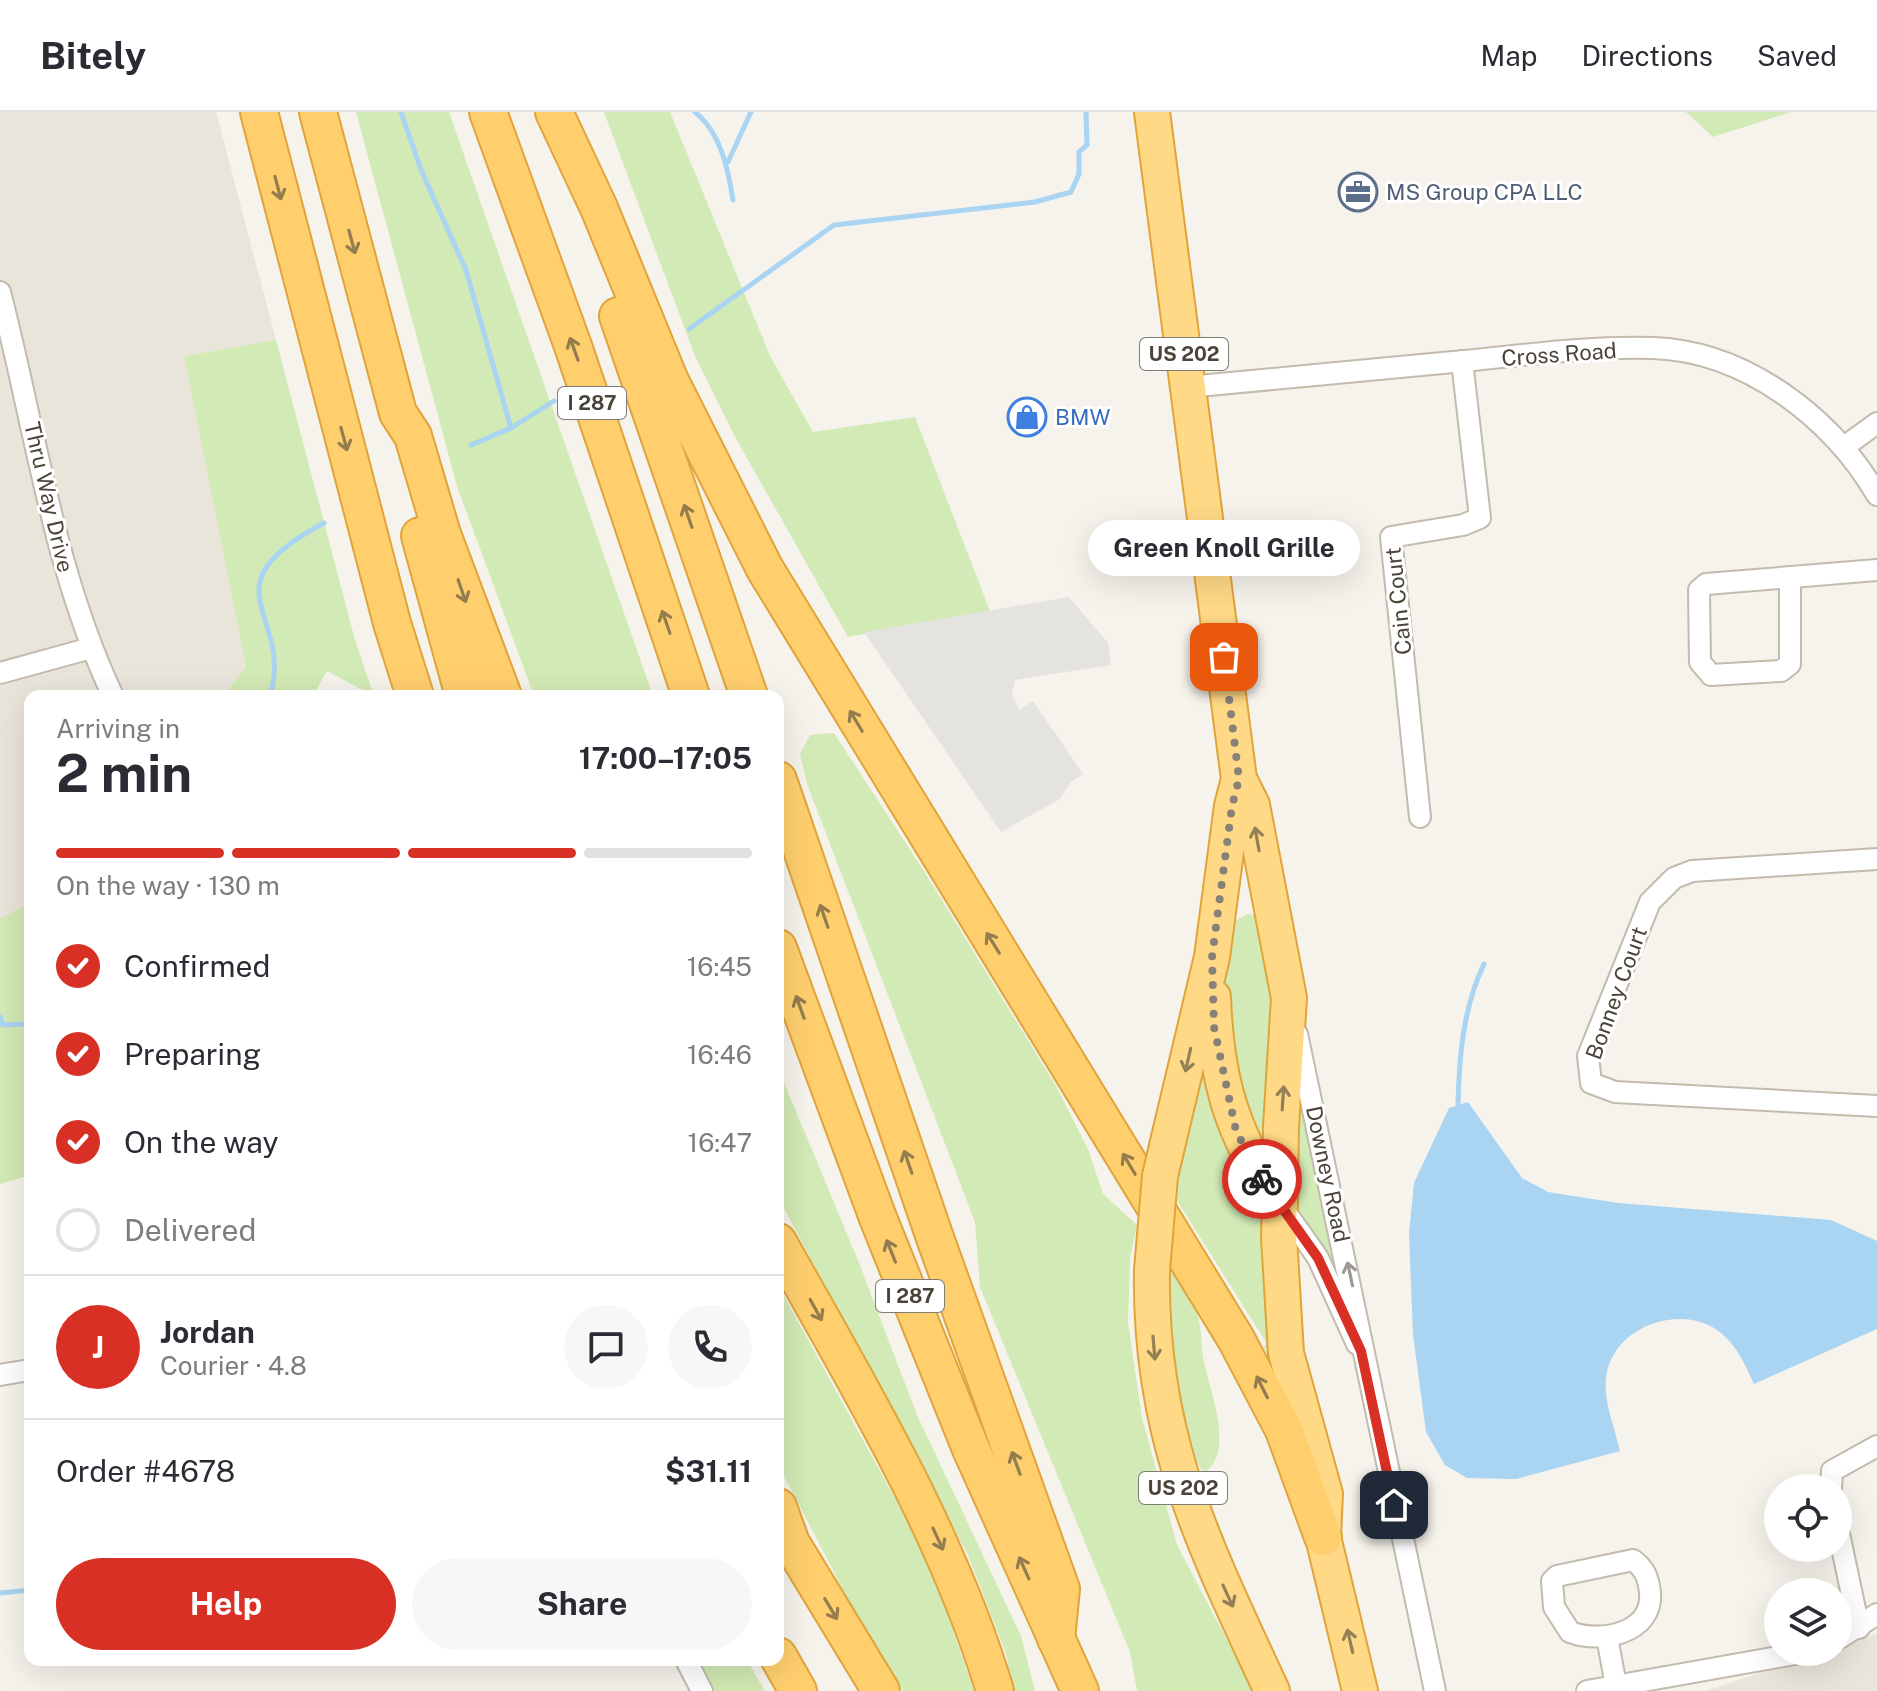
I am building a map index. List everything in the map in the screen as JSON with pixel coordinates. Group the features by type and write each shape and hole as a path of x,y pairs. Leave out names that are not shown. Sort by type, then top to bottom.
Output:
{"highway":[{"path":"259,112 392,623 413,690"},
{"path":"318,112 398,413 413,436 447,547 501,690"},
{"name":"I 287","path":"488,112 573,346 689,690"},
{"path":"554,112 599,208 670,381 747,534 862,731 1236,1339 1284,1430 1323,1537"},
{"name":"I 287","path":"554,112 556,151 626,337 747,690"},
{"name":"US 202","path":"1152,112 1239,779 1252,805 1268,903 1289,998 1280,1204 1280,1284 1286,1353 1325,1494 1323,1537 1360,1691"},
{"path":"398,413 396,442 462,690"},
{"path":"392,623 404,690"},
{"name":"US 202","path":"1239,779 1232,806 1212,957 1160,1176 1152,1270 1155,1356 1173,1453 1208,1554 1272,1691"},
{"name":"I 287","path":"784,798 934,1235 1061,1589 1056,1639"},
{"path":"1220,909 1234,897 1244,894 1268,903"},
{"path":"1212,957 1217,1054 1236,1131 1254,1167 1280,1204"},
{"name":"I 287","path":"784,964 878,1218 971,1449 1080,1691"},
{"path":"784,1253 934,1529 969,1610 995,1691"},
{"path":"785,1536 881,1691"},
{"path":"784,1666 798,1691"}],"street":[{"name":"Thru Way Drive","path":"0,292 66,573 91,648 110,690"},
{"name":"Cross Road","path":"1188,387 1584,350 1655,348 1692,353 1749,374 1784,394 1844,447 1877,495"},
{"name":"Cain Court","path":"1420,817 1391,537 1463,525 1480,518 1462,361"},
{"path":"1844,447 1877,423"},
{"path":"1790,580 1790,664 1781,671 1711,675 1705,672 1700,662 1699,590 1706,584 1790,580 1877,570"},
{"path":"0,673 91,648"},
{"name":"Bonney Court","path":"1877,859 1692,871 1674,878 1650,902 1588,1056 1591,1083 1615,1092 1877,1106"},
{"name":"Downey Road","path":"1289,998 1359,1318 1361,1351 1435,1691"},
{"name":"Downey Road","path":"1280,1204 1318,1258 1361,1351"},
{"path":"0,1375 24,1371"},
{"path":"1832,1474 1839,1464 1877,1446"},
{"path":"1633,1560 1648,1577 1651,1605 1640,1623 1607,1637 1570,1632 1554,1607 1552,1581 1557,1576 1633,1560"},
{"path":"1845,1562 1859,1628"},
{"path":"1852,1632 1877,1614"},
{"path":"1607,1637 1617,1689"},
{"path":"1587,1691 1617,1689 1764,1660"},
{"path":"689,1666 702,1691"}],"shaded area":[{"path":"0,112 216,112 276,340 184,356 246,667 228,690 24,690 24,905 0,919"},
{"path":"1069,597 1108,643 1111,665 1015,680 1012,696 1020,710 1033,701 1083,774 1071,782 1060,799 1001,832 864,632"},
{"path":"1877,1634 1877,1691 1705,1691 1781,1666 1852,1666 1852,1642"}],"green space":[{"path":"356,112 449,112 651,690 532,690 457,486"},
{"path":"604,112 670,112 770,356 813,432 915,417 990,611 848,637 734,435 695,356"},
{"path":"1686,112 1791,112 1713,137"},
{"path":"276,340 355,640 372,690 363,690 327,671 316,690 228,690 246,667 184,356"},
{"path":"834,733 924,871 1056,1086 1088,1149 1103,1194 1137,1225 1130,1258 1128,1322 1142,1418 1177,1545 1254,1691 1137,1691 1130,1652 980,1287 975,1222 807,784 800,754 810,735"},
{"path":"24,905 24,1177 0,1184 0,919"},
{"path":"1248,914 1257,916 1273,1004 1268,1162 1246,1132 1223,988 1226,933 1235,921"},
{"path":"1204,1050 1263,1207 1271,1362 1264,1348 1266,1342 1171,1191"},
{"path":"1297,1068 1336,1269 1334,1271 1295,1205"},
{"path":"784,1082 859,1263 917,1415 1021,1636 1035,1691 1014,1691 1006,1654 968,1555 784,1208"},
{"path":"1172,1271 1187,1291 1197,1314 1217,1416 1219,1447 1207,1471 1201,1470 1193,1448 1176,1379 1164,1285"},
{"path":"784,1296 914,1533 936,1582 974,1691 903,1691 856,1615 784,1476"},
{"path":"702,1666 750,1666 765,1691 713,1691"}],"water":[{"path":"1468,1102 1522,1178 1548,1192 1618,1203 1831,1220 1877,1241 1877,1329 1754,1384 1737,1350 1721,1333 1706,1324 1689,1320 1654,1323 1624,1341 1613,1355 1607,1372 1607,1401 1620,1451 1516,1479 1467,1478 1445,1465 1426,1432 1413,1335 1409,1234 1414,1183 1449,1108"}],"waterway":[{"path":"401,112 421,170 466,270 511,428"},
{"path":"695,112 717,141 726,164 733,200"},
{"path":"728,162 751,112"},
{"path":"689,329 834,225 1035,202 1071,192 1079,174 1079,152 1087,145 1086,112"},
{"path":"471,445 511,428 554,401"},
{"path":"271,690 274,667 272,643 260,603 259,584 267,566 287,546 324,523"},
{"path":"1458,1105 1464,1033 1471,998 1484,964"},
{"path":"0,1017 3,1025 24,1024"},
{"path":"0,1593 24,1591"}],"way so far":[{"path":"1224,657 1239,779 1232,806 1212,957 1214,1027 1221,1074 1236,1131 1262,1179"}],"place":[{"name":"MS Group CPA LLC","path":"1358,192"},
{"name":"BMW","path":"1027,417"},
{"name":"Green Knoll Grille","path":"1224,657"}],"route":[{"path":"1262,1179 1318,1258 1361,1351 1394,1505"}]}
